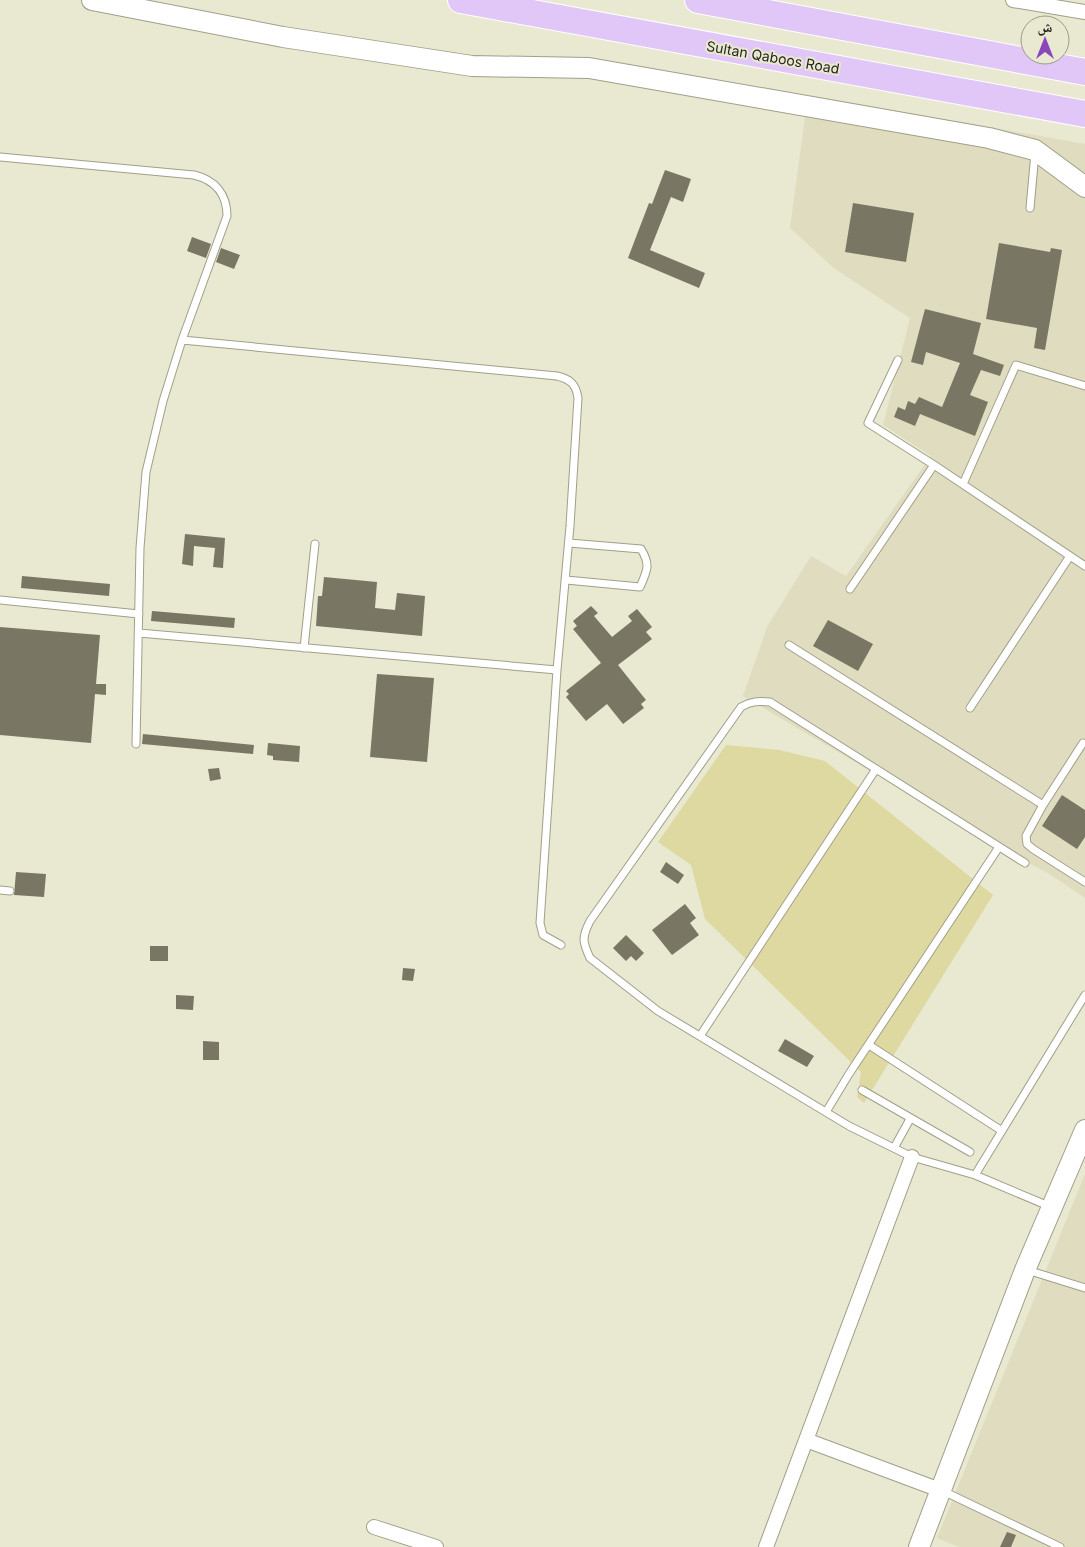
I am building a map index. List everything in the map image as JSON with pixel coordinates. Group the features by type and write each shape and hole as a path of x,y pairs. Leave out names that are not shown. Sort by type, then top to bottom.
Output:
{"highway":[{"name":"Sultan Qaboos Road","path":"460,0 1085,114"},
{"path":"698,0 1085,72"}],"street":[{"path":"92,0 283,36 472,66 589,68 989,138 1035,150 1085,187"},
{"path":"1014,0 1032,1 1085,12"},
{"path":"919,1547 1024,1270 1085,1130"},
{"path":"766,1547 912,1157"},
{"path":"806,1440 940,1490"},
{"path":"374,1527 434,1547"}],"lane":[{"path":"1030,208 1035,150"},
{"path":"0,157 183,173 203,177 212,182 224,197 227,205 227,216 182,340 163,401 146,472 140,548 136,744"},
{"path":"182,340 548,375 568,380 577,389 569,543 557,670 540,923 544,934 561,945"},
{"path":"898,360 868,423 1085,566"},
{"path":"963,484 1016,365 1085,386"},
{"path":"850,589 934,465"},
{"path":"566,580 640,587 646,573 648,560 641,550 569,543"},
{"path":"304,648 314,544"},
{"path":"970,708 1070,556"},
{"path":"0,600 139,614"},
{"path":"139,633 557,670"},
{"path":"789,645 1043,805"},
{"path":"1025,863 770,702 758,701 741,707 590,921 583,935 585,947 590,958 658,1011 849,1126 912,1157 975,1175 1052,1207"},
{"path":"1083,743 1043,805 1026,836 1027,844 1033,849 1085,882"},
{"path":"700,1036 876,769"},
{"path":"826,1112 999,846"},
{"path":"0,890 10,891"},
{"path":"975,1175 1085,995"},
{"path":"869,1045 1002,1131"},
{"path":"862,1090 970,1152"},
{"path":"894,1148 910,1119"},
{"path":"1024,1270 1085,1288"},
{"path":"940,1490 1060,1547"}],"shaded area":[{"path":"808,95 1085,144 1085,898 1048,873 1011,854 743,696 767,627 811,556 846,576 931,456 883,425 910,318 835,269 790,228"},
{"path":"726,745 779,750 825,761 993,895 864,1103 857,1097 861,1072 705,919 691,865 658,842"},
{"path":"1085,1174 1085,1547 959,1547 937,1538"}],"building":[{"path":"665,170 691,179 683,202 671,197 650,250 705,273 699,288 628,258 649,203 652,204"},
{"path":"853,203 914,213 906,262 845,252"},
{"path":"192,237 211,244 206,258 187,251"},
{"path":"999,243 1050,252 1051,248 1062,250 1045,350 1034,348 1037,328 986,319"},
{"path":"221,248 240,255 234,269 216,262"},
{"path":"925,309 981,323 973,354 1004,365 1000,376 981,370 970,395 988,402 975,436 920,414 915,426 894,417 898,407 905,410 908,401 915,404 919,397 942,407 960,363 926,352 923,365 911,362"},
{"path":"185,534 225,538 223,568 213,567 215,548 194,546 193,566 182,564"},
{"path":"22,576 110,584 109,596 21,588"},
{"path":"324,577 377,582 375,608 395,610 397,593 425,596 422,636 316,626 318,596 322,596"},
{"path":"591,606 598,613 594,616 612,637 632,621 628,616 637,609 652,627 646,632 652,639 618,665 646,700 641,704 644,708 623,724 607,704 586,721 566,697 569,694 566,691 601,663 573,629 577,626 573,621"},
{"path":"152,611 235,618 234,628 151,621"},
{"path":"828,620 873,644 858,671 813,646"},
{"path":"0,627 100,635 96,684 106,684 106,695 95,694 91,743 0,735"},
{"path":"377,674 434,678 427,762 370,757"},
{"path":"143,734 254,745 253,754 142,744"},
{"path":"268,743 300,746 299,762 273,760 273,756 267,755"},
{"path":"219,768 221,779 210,781 208,769"},
{"path":"1062,795 1085,810 1085,837 1077,849 1042,826"},
{"path":"666,862 684,875 678,884 660,872"},
{"path":"16,872 46,874 44,897 14,895"},
{"path":"685,904 696,918 690,923 699,935 672,955 652,930"},
{"path":"626,935 644,953 636,961 631,956 626,961 613,948"},
{"path":"150,946 168,946 168,961 150,961"},
{"path":"403,968 415,969 413,981 402,980"},
{"path":"176,995 194,996 193,1010 176,1009"},
{"path":"785,1039 814,1056 807,1067 778,1051"},
{"path":"203,1041 219,1042 219,1060 203,1060"},
{"path":"1007,1532 1016,1535 1011,1547 1000,1547"}]}
